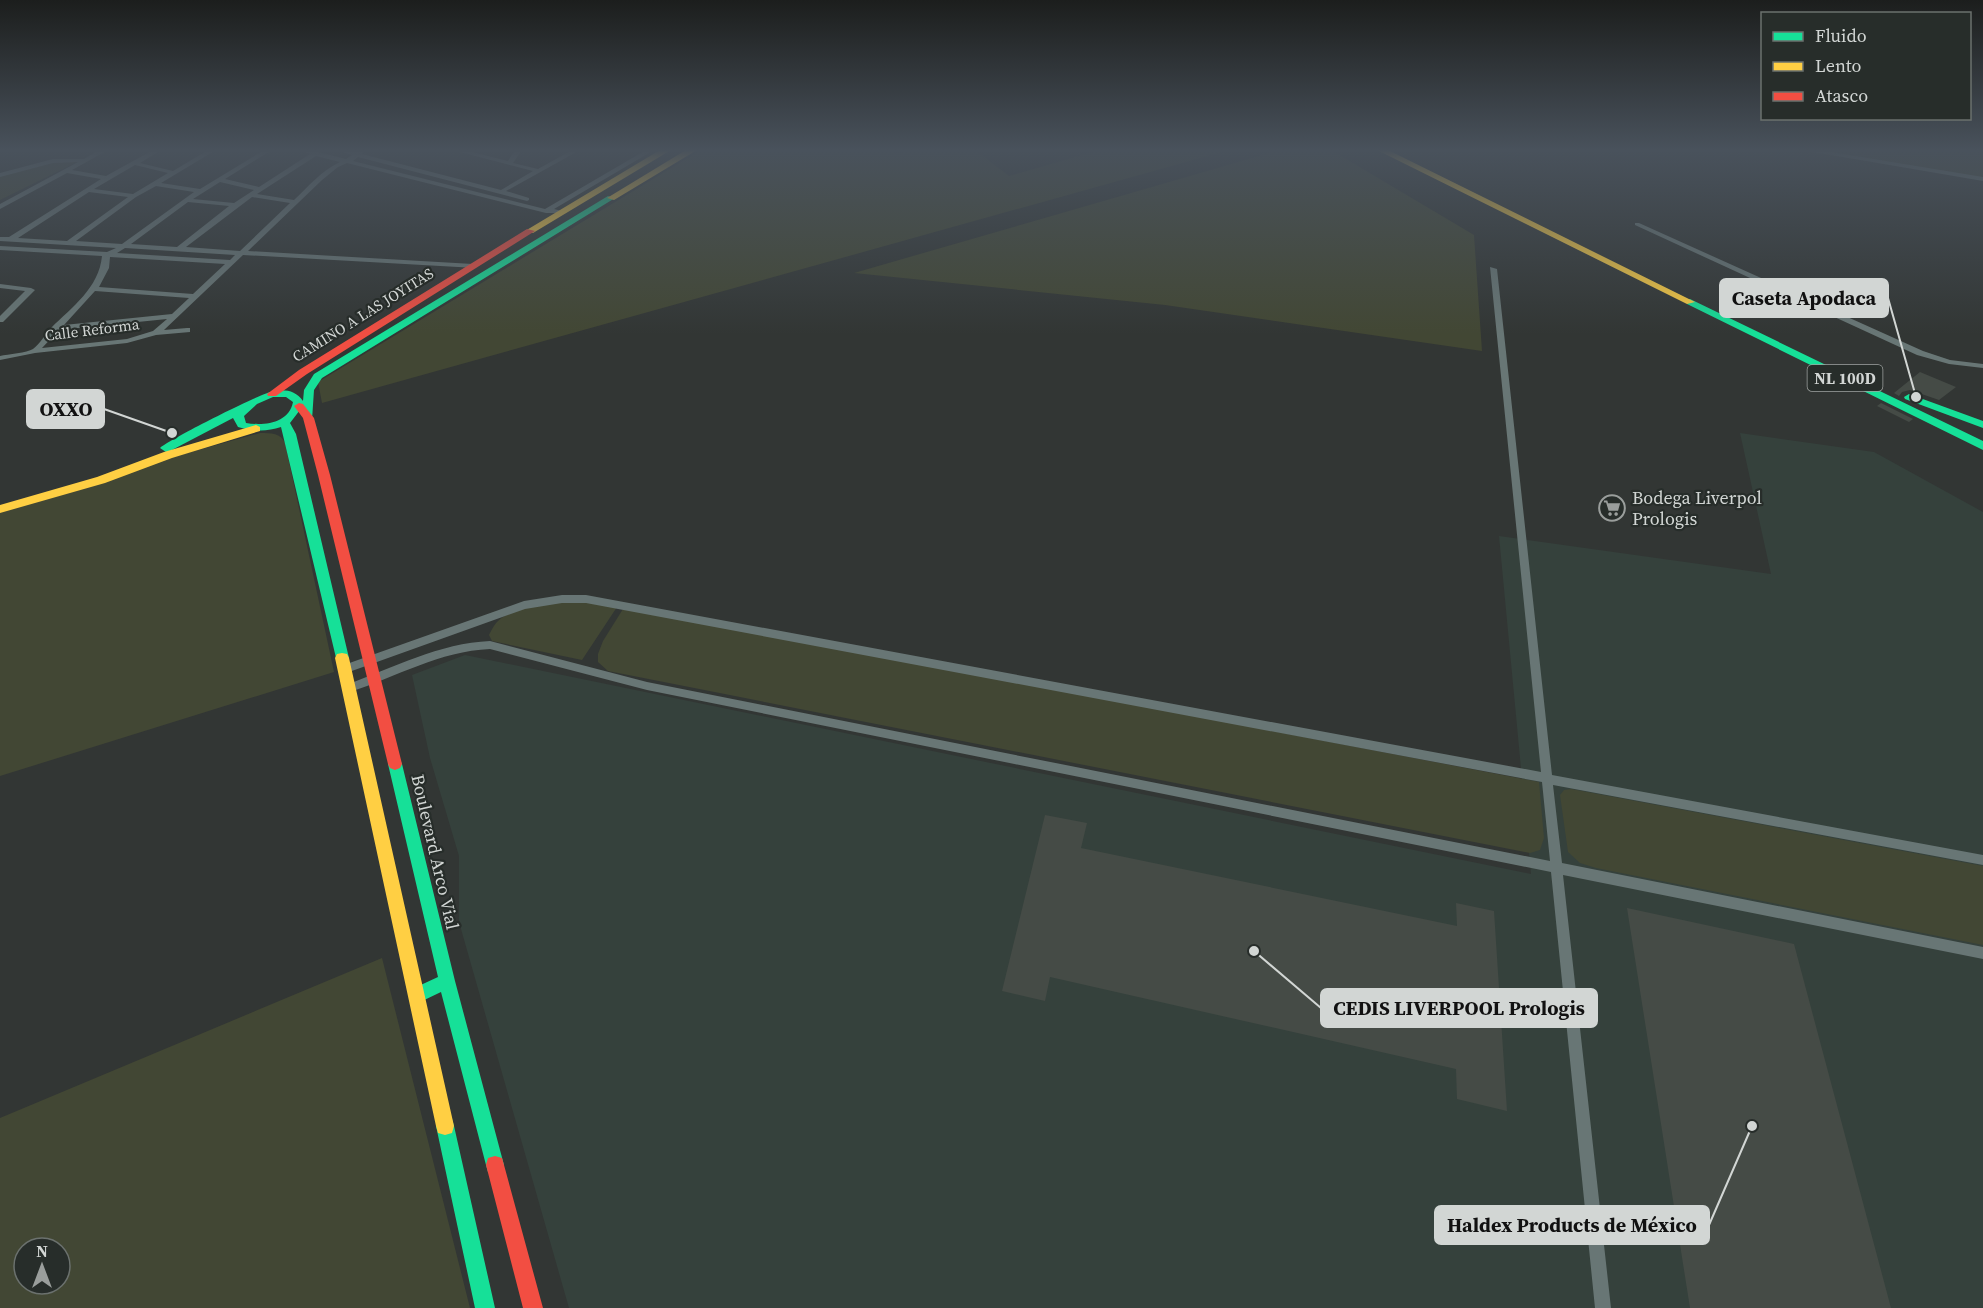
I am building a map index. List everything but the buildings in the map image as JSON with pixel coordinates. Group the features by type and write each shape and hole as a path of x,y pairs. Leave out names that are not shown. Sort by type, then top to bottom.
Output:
{"main road":[{"name":"CAMINO A LAS JOYITAS","path":"141,459 241,410 254,400 272,394 303,372 473,266 552,211"},
{"path":"496,266 518,247 551,227 554,211"},
{"path":"573,211 590,212"},
{"name":"NL 100D","path":"1508,211 1983,437"},
{"name":"NL 100D","path":"1530,211 1904,401 1983,446"},
{"path":"308,418 309,390 318,376 496,266 590,212"},
{"path":"0,509 101,480 168,455 292,417 300,406 296,397 290,394 272,394"},
{"path":"1904,401 1983,425"},
{"path":"1904,401 1937,434 1983,458"},
{"name":"Boulevard Arco Vial","path":"300,406 308,418 375,678 447,981 533,1308"},
{"path":"241,410 238,421 242,425 256,429"},
{"path":"284,421 290,434 350,688 485,1308"},
{"path":"0,509 111,474 141,459"},
{"path":"0,499 141,459"},
{"path":"418,994 447,981"}],"street":[{"path":"0,247 54,211"},
{"path":"56,252 113,211"},
{"path":"106,255 124,246 171,211"},
{"path":"165,259 227,211"},
{"path":"156,333 285,211"},
{"path":"1637,224 1920,353 1949,363 1983,366"},
{"path":"0,239 473,266"},
{"path":"0,247 231,262"},
{"path":"36,351 104,276 106,255"},
{"path":"1493,269 1603,1308"},
{"path":"0,286 30,289 28,294 0,320"},
{"path":"94,289 194,296"},
{"path":"55,328 172,316"},
{"name":"Calle Reforma","path":"0,358 36,351 127,342 156,333 187,330"},
{"path":"345,669 524,604 562,599 586,599 1983,860"},
{"path":"350,688 467,647 490,645 647,686 1983,953"}],"shaded area":[{"path":"1740,433 1874,452 1983,512 1983,1308 569,1308 459,922 459,856 430,758 412,675 465,655 1531,874 1499,536 1771,574"}],"green space":[{"path":"600,211 1010,211 322,403 318,382"},
{"path":"1069,211 1434,211 1474,235 1482,351 1165,305 854,273"},
{"path":"260,433 278,435 285,443 334,672 0,776 0,512 148,464"},
{"path":"586,600 617,607 582,660 492,641 489,635 494,625 501,619 521,609 555,602"},
{"path":"632,608 1539,782 1544,838 1540,850 1530,853 608,671 598,662 598,654 603,641 623,609"},
{"path":"1571,789 1983,866 1983,945 1580,863 1568,852 1560,795 1564,790"},
{"path":"382,958 470,1308 0,1308 0,1118"}],"traffic: fast":[{"path":"308,418 309,390 318,376 590,211"},
{"path":"1690,302 1983,446"},
{"path":"272,394 287,394 297,399 299,403 290,418 276,426 259,428 242,425 238,416 245,408 257,399 272,394"},
{"path":"1909,397 1983,425"},
{"path":"166,448 241,410"},
{"path":"284,421 290,434 342,658"},
{"path":"395,764 447,981 495,1165"},
{"path":"418,995 447,981"},
{"path":"445,1126 485,1308"}],"traffic: slow":[{"path":"530,231 564,211"},
{"path":"1505,211 1690,302"},
{"path":"0,509 101,480 168,455 256,429"},
{"path":"342,658 445,1126"}],"traffic: jam":[{"path":"272,394 303,372 530,231"},
{"path":"299,406 308,418 324,475 395,764"},
{"path":"495,1165 533,1308"}],"place":[{"name":"Caseta Apodaca","path":"1916,397"},
{"name":"OXXO","path":"172,433"},
{"name":"Bodega Liverpol Prologis","path":"1612,508"},
{"name":"CEDIS LIVERPOOL Prologis","path":"1254,951"},
{"name":"Haldex Products de México","path":"1752,1126"}]}
